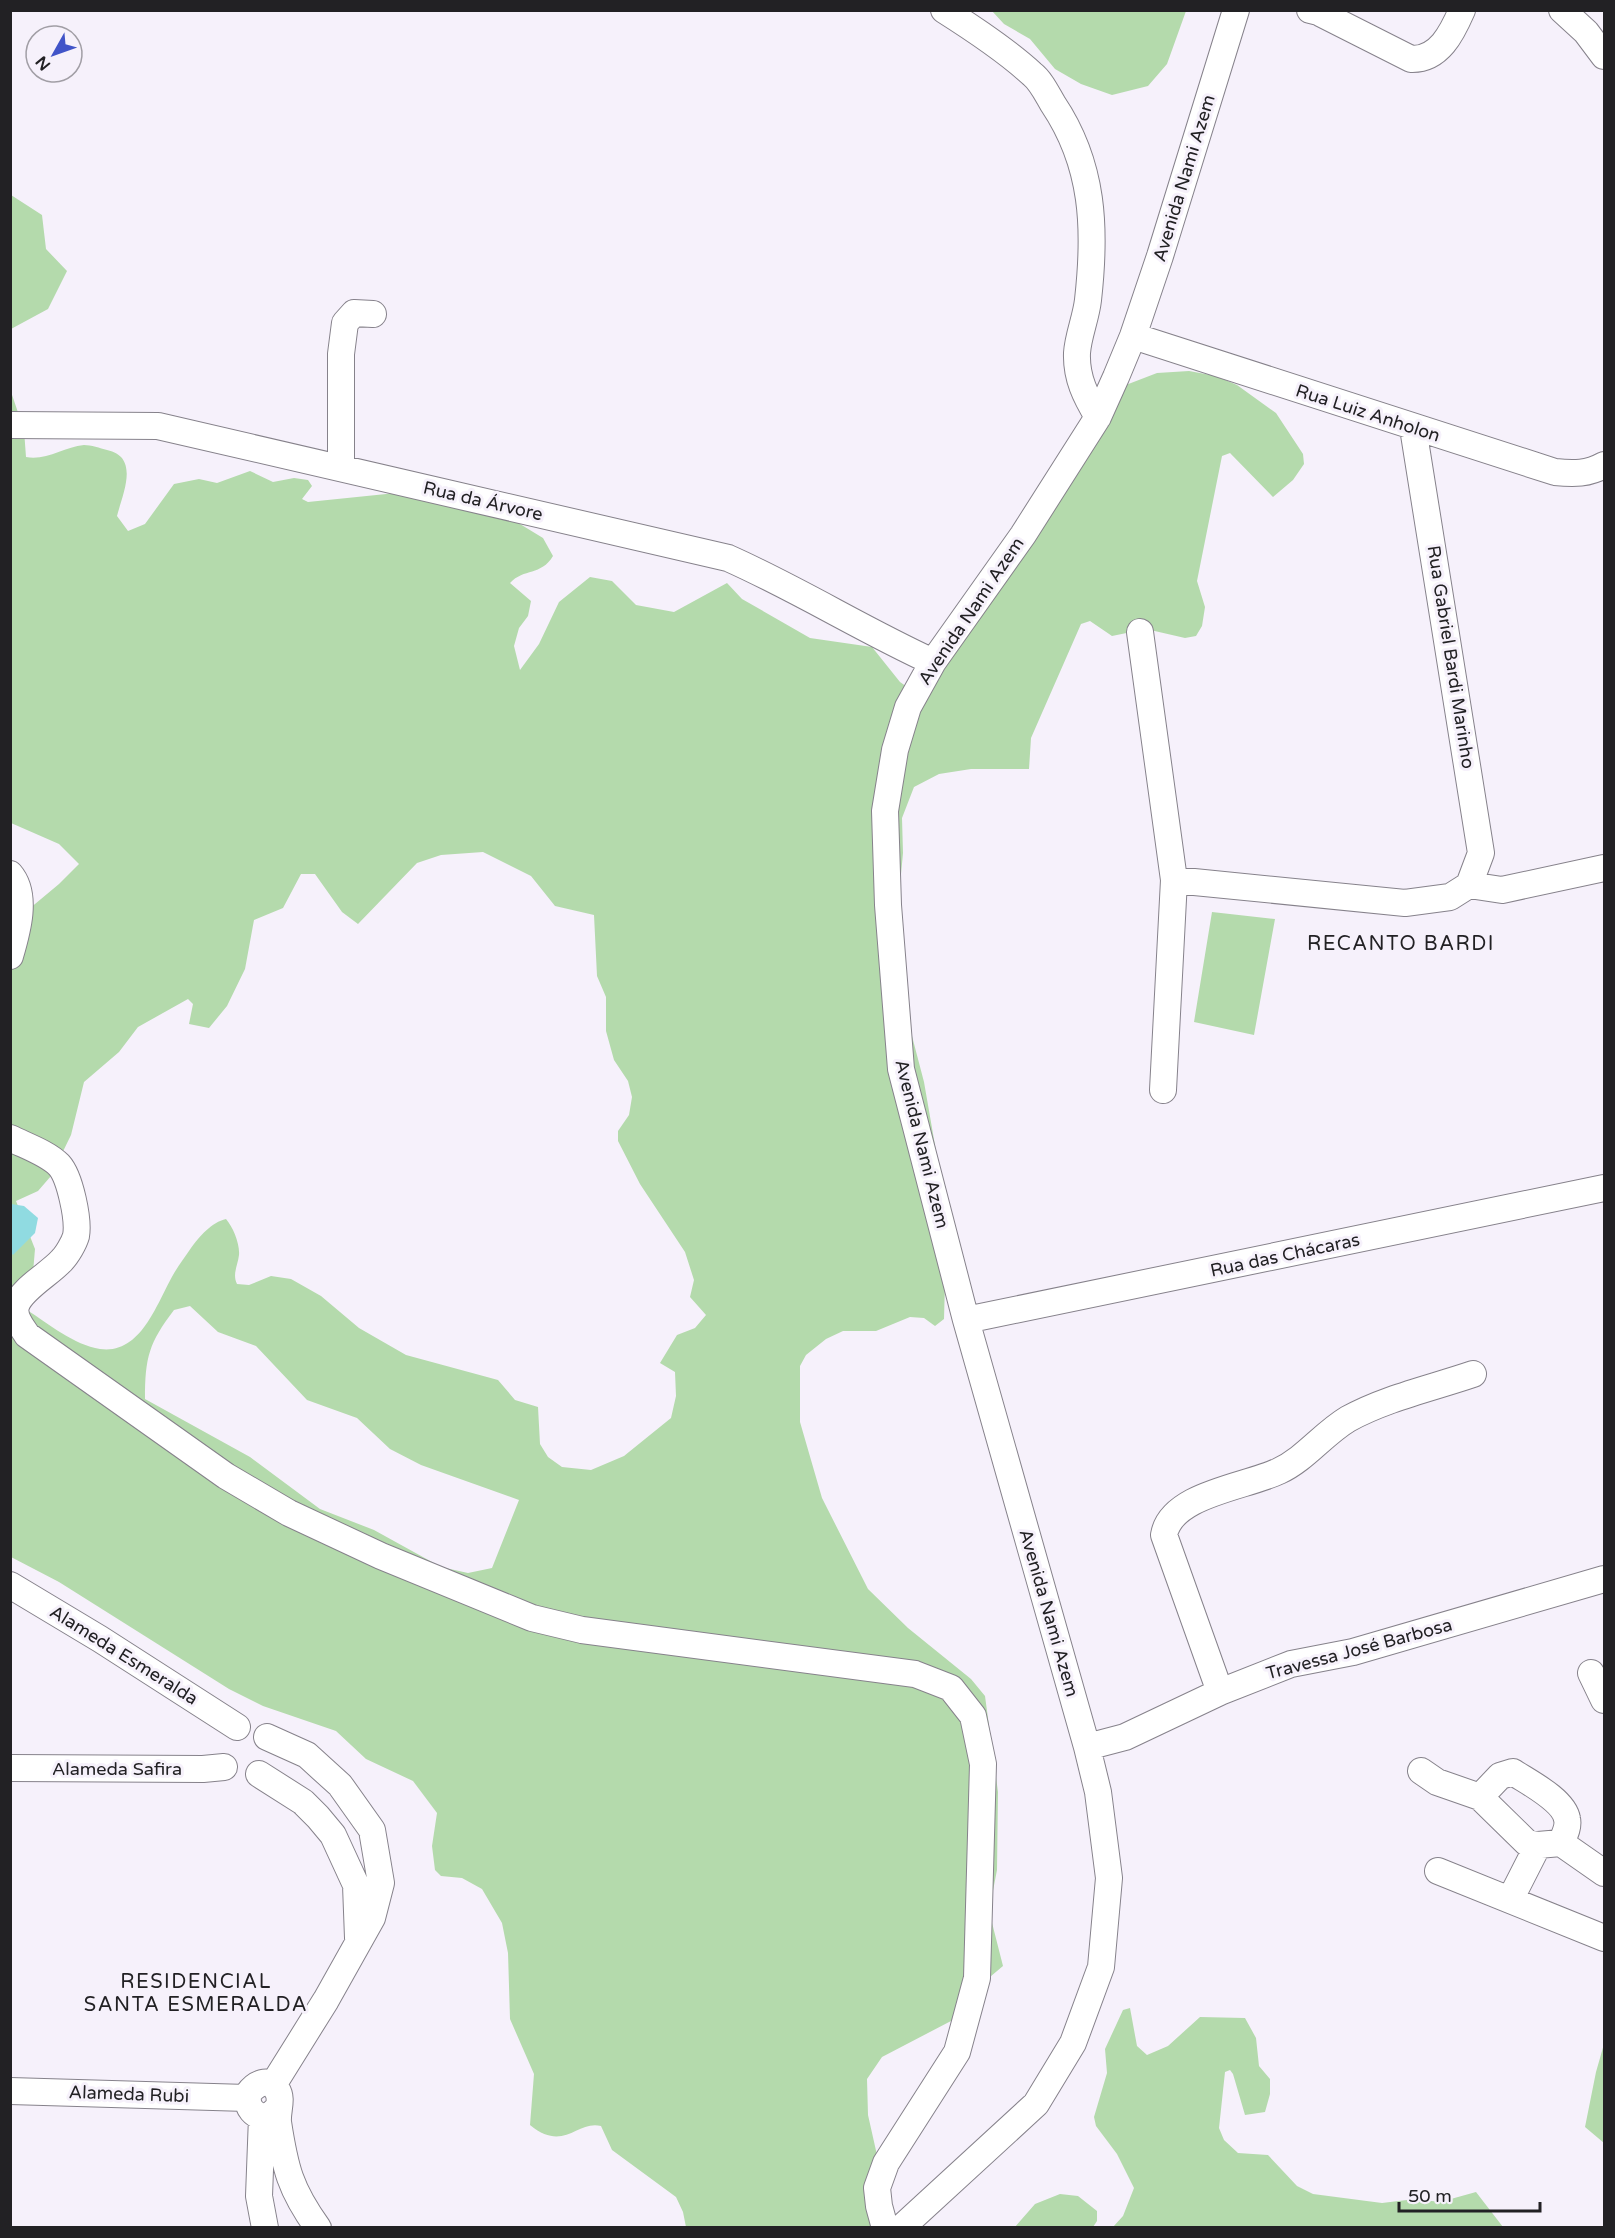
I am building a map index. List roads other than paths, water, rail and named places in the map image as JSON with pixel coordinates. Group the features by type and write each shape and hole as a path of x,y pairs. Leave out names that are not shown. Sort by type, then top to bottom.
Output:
{"street":[{"path":"944,10 972,28 1034,75 1062,117 1084,167 1091,210 1093,254 1088,303 1077,354 1082,391 1098,417"},
{"name":"Avenida Nami Azem","path":"901,2228 1036,2104 1073,2043 1101,1966 1109,1878 1098,1792 1087,1747 966,1320 901,1068 888,906 885,812 895,750 908,707 933,662 1023,535 1098,417 1133,336 1164,246 1236,10"},
{"path":"1310,10 1412,59 1423,59 1441,48 1462,10"},
{"path":"1562,10 1586,33 1605,56"},
{"path":"341,468 341,354 345,323 354,313 373,314"},
{"name":"Rua Luiz Anholon","path":"1133,336 1413,428 1556,472 1577,474 1605,465"},
{"name":"Rua da Árvore","path":"10,425 158,426 728,558 933,662"},
{"name":"Rua Gabriel Bardi Marinho","path":"1413,428 1481,853 1469,885"},
{"path":"1140,632 1174,880 1163,1090"},
{"path":"1174,880 1405,903 1450,897 1469,885 1502,890 1605,868"},
{"path":"10,874 20,895 16,937 10,956"},
{"path":"10,1138 53,1160 61,1168 77,1221 76,1238 62,1260 23,1295 16,1306 17,1319 27,1335 226,1476 289,1513 381,1556 532,1618 582,1630 915,1674 951,1688 973,1716 983,1764 977,1978 957,2052 886,2163 878,2188 879,2206 885,2228"},
{"name":"Rua das Chácaras","path":"966,1320 1605,1188"},
{"path":"1220,1692 1164,1535 1166,1524 1177,1511 1191,1502 1278,1472 1295,1462 1346,1420 1372,1407 1473,1374"},
{"name":"Travessa José Barbosa","path":"1087,1747 1125,1737 1220,1692 1291,1664 1353,1652 1605,1579"},
{"name":"Alameda Esmeralda","path":"10,1585 100,1639 237,1727 254,1727 267,1737 307,1755 340,1785 372,1830 381,1883 372,1918 265,2102 259,2196 265,2228"},
{"path":"1591,1673 1605,1700"},
{"path":"237,1727 225,1736 221,1743 221,1760 224,1767 237,1777 245,1778 259,1774 267,1767 272,1752 267,1737"},
{"name":"Alameda Safira","path":"10,1768 203,1769 224,1767"},
{"path":"1421,1771 1437,1782 1480,1797 1527,1843 1550,1844 1605,1873"},
{"path":"1480,1797 1500,1776 1513,1772 1544,1791 1563,1810 1567,1818 1568,1824 1550,1844 1510,1900"},
{"path":"259,1774 303,1802 333,1835 356,1885 358,1942"},
{"path":"1438,1871 1605,1938"},
{"name":"Alameda Rubi","path":"10,2091 265,2102"},
{"path":"265,2102 277,2115 284,2161 290,2181 300,2202 318,2228"}],"water":[{"path":"11,1204 24,1206 38,1218 35,1233 13,1255 11,1253"}],"district":[{"name":"RECANTO BARDI","path":"1401,943"},
{"name":"RESIDENCIAL SANTA ESMERALDA","path":"196,1992"}]}
